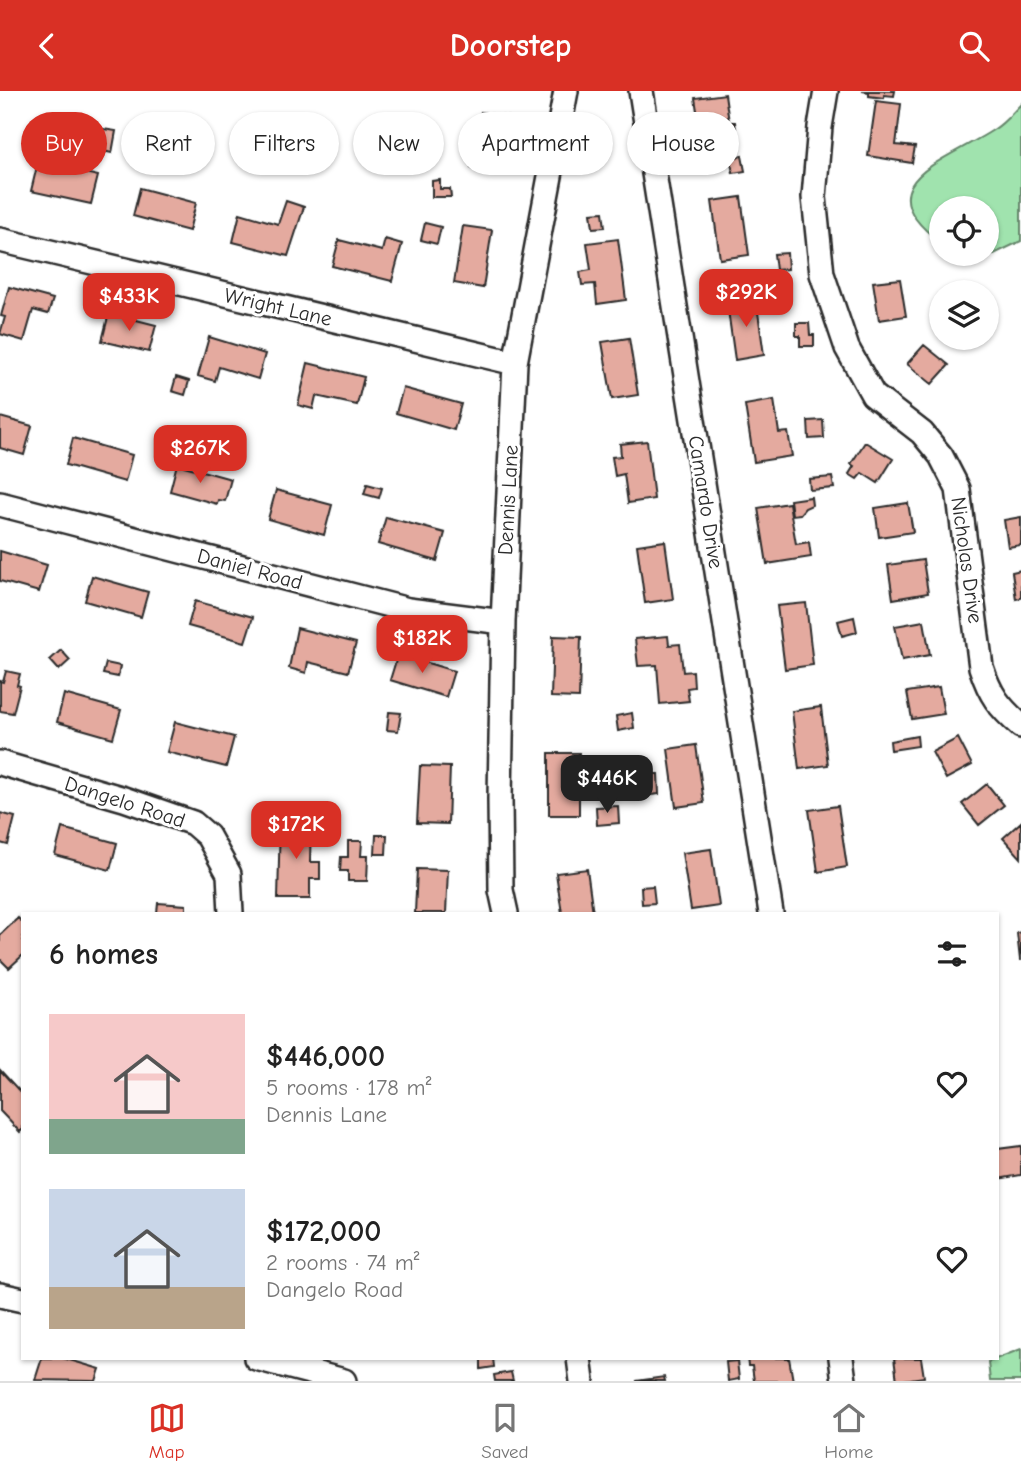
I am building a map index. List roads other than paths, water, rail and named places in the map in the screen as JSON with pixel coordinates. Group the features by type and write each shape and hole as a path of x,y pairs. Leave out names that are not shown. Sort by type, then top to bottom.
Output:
{"street":[{"name":"Dennis Lane","path":"506,912 501,890 500,810 503,622 515,363 566,91"},
{"name":"Camardo Drive","path":"641,91 771,912"},
{"name":"Nicholas Drive","path":"827,91 820,127 814,197 822,274 847,348 873,395 922,433 941,456 958,489 981,667 988,689 1001,709 1021,726"},
{"name":"Wright Lane","path":"0,240 515,363"},
{"name":"Daniel Road","path":"0,504 408,610 503,622"},
{"name":"Dangelo Road","path":"0,763 124,799 193,823 208,836 229,874 231,912"},
{"path":"0,1295 21,1300"},
{"path":"264,1360 344,1381"},
{"path":"579,1360 582,1381"},
{"path":"841,1360 844,1381"}]}
